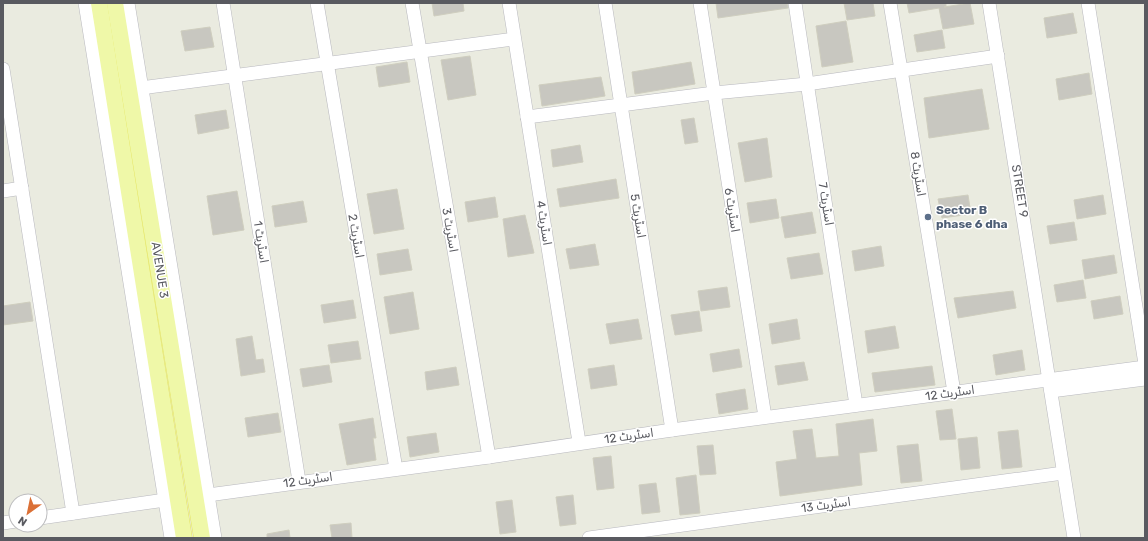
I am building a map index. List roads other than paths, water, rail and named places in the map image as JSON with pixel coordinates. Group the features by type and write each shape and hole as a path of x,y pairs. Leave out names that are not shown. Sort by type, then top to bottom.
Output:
{"main road":[{"name":"AVENUE 3","path":"99,3 184,538"},
{"name":"AVENUE 3","path":"115,3 136,88 202,538"}],"street":[{"path":"85,3 171,538"},
{"path":"128,3 136,88 215,538"},
{"name":"اسٹریٹ 1","path":"223,3 299,482"},
{"name":"اسٹریٹ 2","path":"317,3 396,469"},
{"name":"اسٹریٹ 3","path":"412,3 489,457"},
{"name":"اسٹریٹ 4","path":"509,3 579,442"},
{"name":"اسٹریٹ 5","path":"605,3 672,430"},
{"name":"اسٹریٹ 6","path":"700,3 765,417"},
{"name":"اسٹریٹ 7","path":"794,3 856,405"},
{"name":"اسٹریٹ 8","path":"890,3 954,392"},
{"name":"STREET 9","path":"989,3 1051,385 1063,473 1074,538"},
{"path":"1088,3 1145,364"},
{"path":"136,88 514,39"},
{"path":"527,117 714,93 807,84 998,56"},
{"path":"3,69 73,513"},
{"path":"3,191 22,188"},
{"path":"1051,385 1145,367"},
{"path":"1051,385 1145,379"},
{"name":"اسٹریٹ 12","path":"208,495 489,457 579,442 954,392 1051,385"},
{"name":"اسٹریٹ 13","path":"589,538 1063,473"},
{"path":"48,517 165,500"}],"place":[{"name":"Sector B phase 6 dha","path":"928,217"}]}
